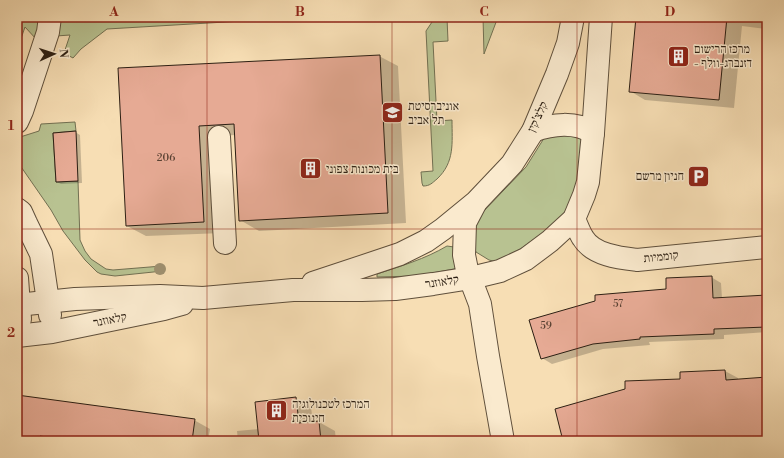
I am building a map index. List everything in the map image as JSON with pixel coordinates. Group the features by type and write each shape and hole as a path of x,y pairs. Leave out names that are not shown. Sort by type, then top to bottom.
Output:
{"street":[{"path":"17,122 48,32 50,17"},
{"name":"קלצ'קין","path":"476,202 512,164 533,131 557,74 568,43 573,17"},
{"path":"574,218 588,182 601,17"},
{"path":"533,131 543,127 570,125 587,128 593,133"},
{"path":"219,137 225,243"},
{"path":"476,202 465,223 464,239 467,270 480,304 503,441"},
{"name":"קלאוזנר","path":"293,290 400,254 426,241 476,202"},
{"path":"17,209 21,212 41,254 52,332"},
{"name":"קלאוזנר","path":"18,305 75,299 160,296 203,298 293,290 395,289 433,284 500,271 526,259 550,241 574,218"},
{"name":"קוממיות","path":"574,218 583,239 589,245 604,254 619,258 637,260 767,247"},
{"path":"17,278 19,336"},
{"name":"קלאוזנר","path":"19,336 52,332 164,309 203,298"}],"green space":[{"path":"17,17 39,17 37,40 25,27 17,50"},
{"path":"483,17 498,17 484,54"},
{"path":"60,18 293,18 107,29 81,49 73,58 64,53 70,35 56,36"},
{"path":"447,18 448,41 433,42 437,121 452,120 451,152 450,159 443,173 431,184 423,186 421,172 433,171 426,31 434,19"},
{"path":"75,122 76,131 53,133 56,182 78,181 80,240 85,251 91,259 106,269 113,270 162,266 163,271 115,276 97,272 85,260 63,231 51,210 17,161 17,138 39,131 41,124"},
{"path":"555,133 587,139 586,160 566,216 501,263 489,260 476,252 473,245 472,232 481,214 526,167 546,135"},
{"path":"447,246 454,247 458,266 454,269 416,276 377,277 377,274 422,258"}],"building":[{"name":"מרכז הרישום - דזנברג-וולף","path":"636,17 727,17 719,100 629,92"},
{"name":"בית מכונות צפוני","path":"380,55 388,213 239,221 234,124 199,126 204,222 126,226 118,68"},
{"path":"76,131 78,181 56,182 53,133"},
{"path":"712,276 713,298 767,295 767,327 714,329 714,334 640,337 640,339 593,344 541,359 529,320 595,301 595,295 666,289 666,278"},
{"path":"725,370 726,380 767,377 767,441 563,441 555,409 625,389 625,381 680,379 680,372"},
{"path":"17,395 195,419 192,441 75,441 40,436 39,441 17,441"},
{"name":"המרכז לטכנולוגיה חינוכית","path":"296,397 299,423 319,421 321,441 259,441 255,402"}],"place":[{"name":"מרכז הרישום - דזנברג-וולף","path":"678,56"},
{"name":"אוניברסיטת תל אביב","path":"392,113"},
{"name":"בית מכונות צפוני","path":"311,169"},
{"name":"חניון מרשם","path":"699,176"},
{"name":"המרכז לטכנולוגיה חינוכית","path":"277,411"}]}
